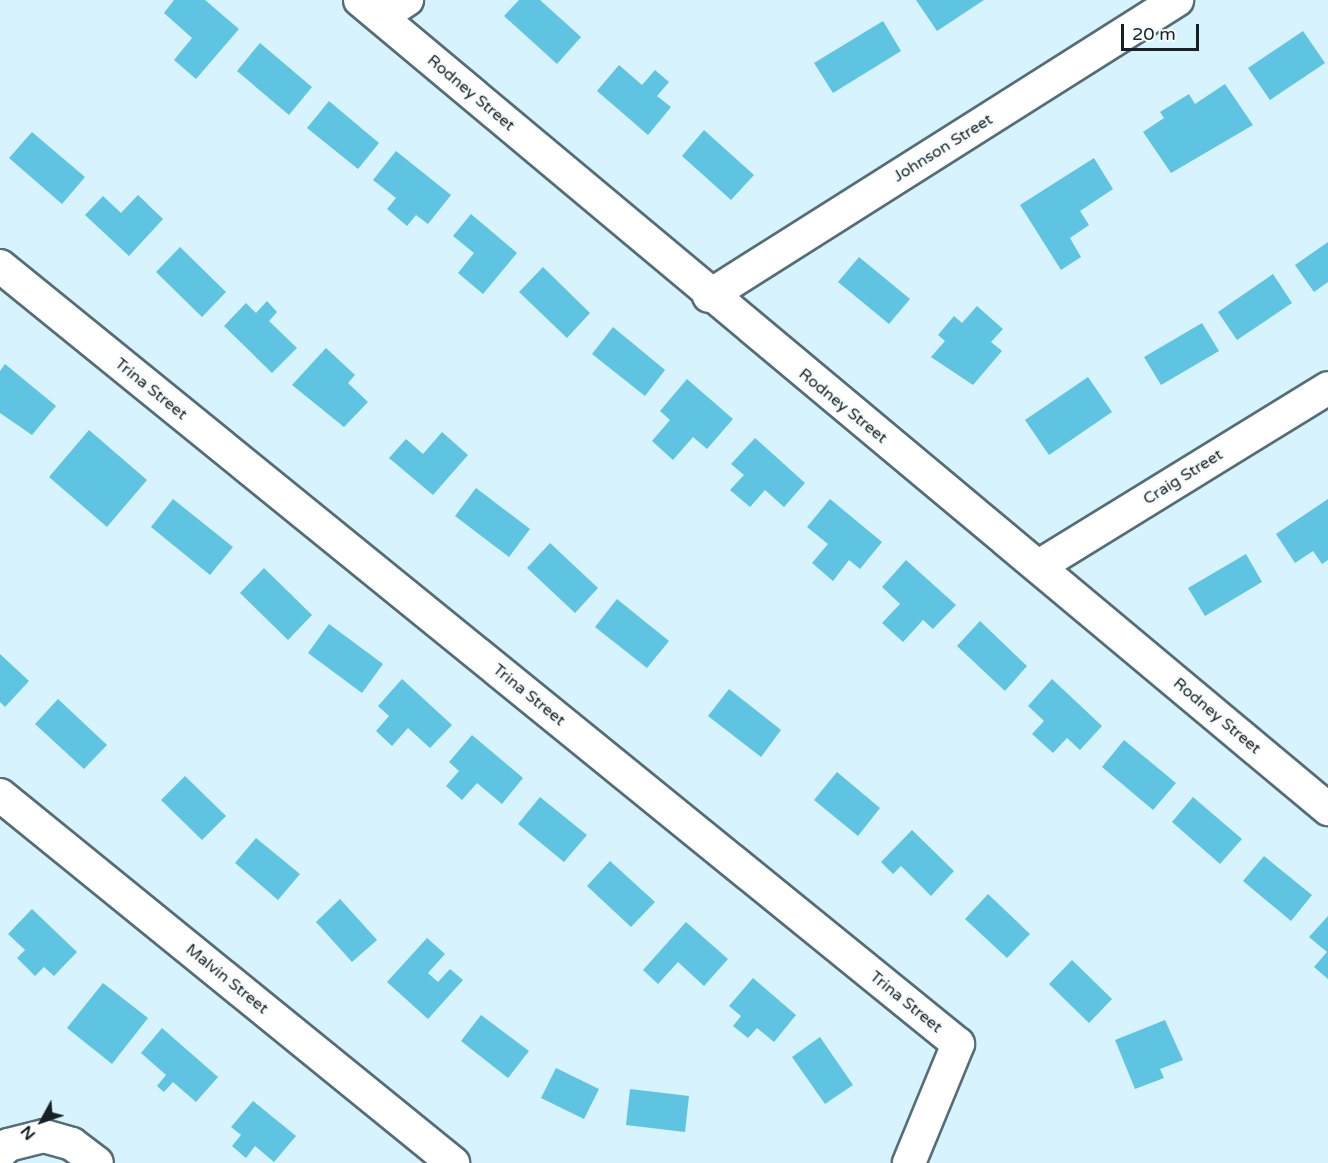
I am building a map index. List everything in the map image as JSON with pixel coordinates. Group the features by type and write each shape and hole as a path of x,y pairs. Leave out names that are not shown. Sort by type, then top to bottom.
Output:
{"street":[{"path":"371,8 407,0"},
{"name":"Johnson Street","path":"710,296 1177,0"},
{"name":"Rodney Street","path":"371,8 710,296 1039,566 1328,809"},
{"name":"Trina Street","path":"0,266 958,1044 909,1163"},
{"name":"Craig Street","path":"1039,566 1328,388"},
{"name":"Malvin Street","path":"0,795 453,1163"},
{"path":"0,1152 8,1146 44,1136 72,1144 96,1163"}],"building":[{"path":"174,0 205,0 239,29 196,79 174,60 192,38 164,13"},
{"path":"519,0 540,0 581,37 557,64 504,16"},
{"path":"916,0 984,0 937,31"},
{"path":"883,21 901,51 833,93 814,63"},
{"path":"1303,31 1325,63 1270,100 1248,68"},
{"path":"260,43 312,87 289,115 237,71"},
{"path":"619,65 642,85 655,70 669,82 657,96 671,107 648,135 597,91"},
{"path":"1225,84 1253,125 1171,173 1143,132 1164,118 1160,112 1189,94 1195,104"},
{"path":"329,101 379,143 358,169 307,128"},
{"path":"704,130 754,175 731,200 682,156"},
{"path":"32,132 85,177 62,204 9,158"},
{"path":"396,151 451,195 428,224 416,215 407,226 387,209 396,198 373,180"},
{"path":"1094,158 1113,189 1080,211 1089,225 1070,238 1081,257 1061,270 1020,205"},
{"path":"138,195 163,219 129,256 85,215 103,196 121,213"},
{"path":"471,214 517,253 483,294 458,273 474,253 453,236"},
{"path":"1328,242 1328,282 1314,292 1295,265"},
{"path":"180,247 226,292 202,317 156,272"},
{"path":"859,257 910,299 889,324 838,282"},
{"path":"543,267 590,313 567,338 519,292"},
{"path":"1273,274 1292,303 1237,340 1218,312"},
{"path":"267,301 277,312 269,321 297,348 272,373 224,326 246,303 256,313"},
{"path":"977,306 1003,329 991,342 1002,351 973,385 931,357 945,341 938,335 954,316 962,323"},
{"path":"1202,323 1219,351 1161,385 1144,357"},
{"path":"613,327 665,370 645,396 592,354"},
{"path":"326,348 355,375 348,383 368,402 344,427 292,385"},
{"path":"5,364 56,406 32,435 0,413 0,371"},
{"path":"1088,377 1112,412 1049,455 1025,420"},
{"path":"687,379 733,419 707,449 693,437 673,460 652,441 670,420 660,411"},
{"path":"89,430 147,480 107,527 49,477"},
{"path":"442,432 468,455 433,495 389,458 406,439 423,454"},
{"path":"755,438 805,483 784,507 765,490 750,507 730,490 744,475 731,464"},
{"path":"476,488 530,529 509,557 455,516"},
{"path":"173,499 233,547 210,575 151,527"},
{"path":"830,499 882,542 860,569 849,560 833,581 812,563 828,544 807,527"},
{"path":"1328,499 1328,560 1322,564 1313,551 1295,563 1276,534"},
{"path":"550,543 598,588 575,613 527,568"},
{"path":"1246,554 1262,582 1205,616 1188,588"},
{"path":"906,560 956,605 933,629 923,620 903,642 882,623 900,604 882,587"},
{"path":"264,568 312,615 288,640 240,593"},
{"path":"617,599 669,641 647,668 595,627"},
{"path":"980,621 1027,666 1005,691 957,646"},
{"path":"329,624 383,664 362,693 308,653"},
{"path":"0,654 29,681 5,707 0,702"},
{"path":"402,679 452,725 430,748 408,728 392,746 376,731 389,716 378,706"},
{"path":"1052,679 1102,726 1080,750 1067,738 1053,753 1032,734 1044,721 1028,706"},
{"path":"729,689 781,730 761,757 708,716"},
{"path":"58,699 107,745 84,769 35,724"},
{"path":"472,735 523,778 502,804 477,783 462,800 446,786 459,771 449,762"},
{"path":"1124,740 1176,783 1153,810 1102,767"},
{"path":"837,772 880,808 858,836 814,800"},
{"path":"185,776 226,816 202,840 161,800"},
{"path":"540,797 587,835 564,862 518,824"},
{"path":"1193,797 1242,839 1220,864 1172,822"},
{"path":"912,830 954,871 931,896 901,866 893,874 881,862"},
{"path":"256,838 300,874 278,900 235,863"},
{"path":"1264,856 1312,895 1291,921 1243,881"},
{"path":"610,861 655,902 631,927 587,886"},
{"path":"988,894 1030,934 1007,958 965,919"},
{"path":"340,899 377,940 352,962 316,922"},
{"path":"32,909 77,952 54,976 44,967 35,976 17,958 25,950 8,934"},
{"path":"1328,916 1328,979 1314,967 1327,952 1309,937"},
{"path":"686,922 728,959 704,986 678,962 658,984 643,970"},
{"path":"427,938 445,954 428,973 438,982 450,969 463,980 428,1019 387,982"},
{"path":"1072,960 1112,999 1089,1023 1049,984"},
{"path":"753,978 796,1015 774,1042 757,1028 748,1038 733,1026 741,1016 729,1006"},
{"path":"103,983 148,1018 112,1064 67,1028"},
{"path":"481,1015 529,1051 508,1078 461,1041"},
{"path":"1165,1020 1183,1060 1160,1069 1164,1078 1135,1089 1115,1040"},
{"path":"162,1028 218,1077 196,1102 173,1082 164,1092 157,1086 166,1075 141,1053"},
{"path":"820,1037 853,1085 825,1104 792,1057"},
{"path":"556,1068 599,1089 584,1119 541,1098"},
{"path":"630,1089 689,1096 685,1132 626,1125"},
{"path":"253,1101 296,1136 274,1162 255,1146 246,1158 232,1146 241,1135 231,1127"}]}
